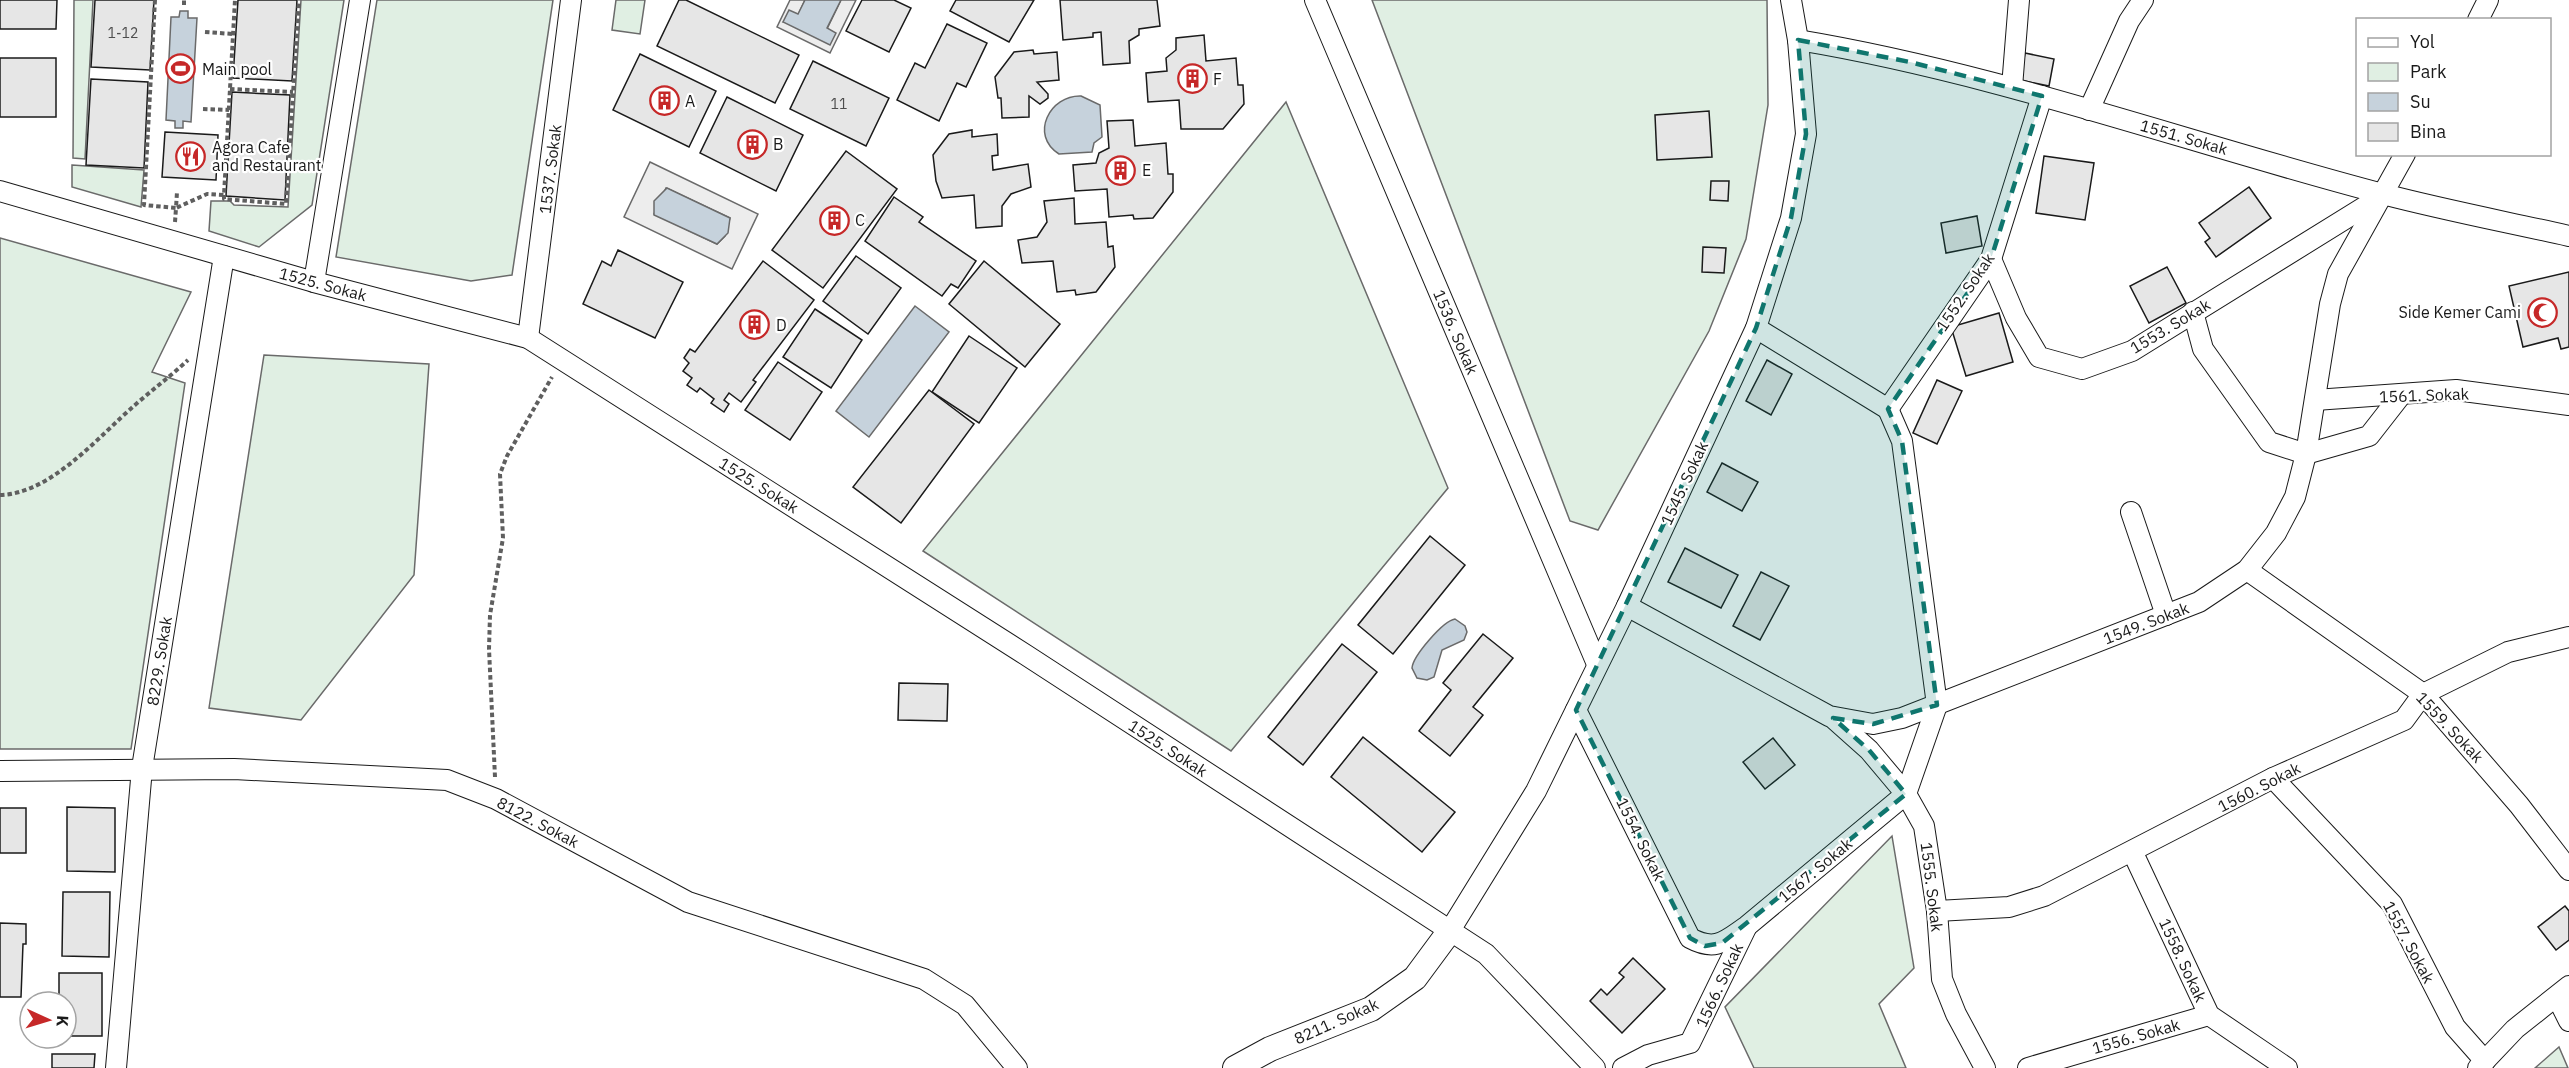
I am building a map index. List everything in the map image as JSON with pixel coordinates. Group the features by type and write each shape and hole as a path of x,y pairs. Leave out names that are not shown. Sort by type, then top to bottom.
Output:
{"street":[{"path":"314,282 360,0"},
{"name":"1537. Sokak","path":"528,338 571,0"},
{"name":"1536. Sokak","path":"1315,0 1597,664"},
{"name":"1545. Sokak","path":"1449,932 1536,791 1626,606 1756,328 1791,218 1806,134 1798,40 1791,0"},
{"path":"2012,87 2019,0"},
{"path":"2089,110 2129,21 2143,0"},
{"path":"2479,18 2488,0"},
{"name":"1551. Sokak","path":"1798,40 1854,49 2012,87 2384,194 2569,236"},
{"name":"1552. Sokak","path":"1888,409 1991,259 2042,96"},
{"name":"1549. Sokak","path":"1626,606 1830,716 1873,724 1902,718 1937,705 2199,602 2247,570 2276,532 2295,497 2306,454 2330,304 2338,274 2404,156"},
{"name":"1525. Sokak","path":"0,191 314,282 528,338 1026,655 1449,932"},
{"name":"1553. Sokak","path":"1991,259 2016,318 2039,357 2082,369 2132,351 2384,194"},
{"name":"8229. Sokak","path":"116,1068 142,768 224,256"},
{"path":"2193,312 2203,349 2269,442 2306,454 2370,436 2401,395"},
{"path":"1756,328 1888,409 1902,441 1937,705 1906,794"},
{"name":"1561. Sokak","path":"2315,400 2456,390 2569,405"},
{"path":"2131,512 2166,615"},
{"name":"1559. Sokak","path":"2247,570 2423,694 2511,796 2569,870"},
{"name":"1560. Sokak","path":"1937,911 2009,907 2044,897 2133,853 2273,778 2404,720 2423,694 2508,652 2569,637"},
{"name":"1554. Sokak","path":"1576,710 1690,938 1705,946 1722,943"},
{"name":"1555. Sokak","path":"1830,716 1869,750 1906,794 1924,826 1937,911 1942,979 1956,1014 1985,1068"},
{"name":"8122. Sokak","path":"0,771 234,769 447,780 496,799 688,902 924,979 965,1005 1017,1068"},
{"name":"1557. Sokak","path":"2273,778 2392,904 2456,1027 2482,1065"},
{"name":"1567. Sokak","path":"1722,943 1747,926 1906,794"},
{"name":"1558. Sokak","path":"2133,853 2209,1015 2287,1068"},
{"name":"1566. Sokak","path":"1623,1068 1648,1055 1690,1043 1747,926"},
{"path":"1449,932 1486,954 1595,1068"},
{"name":"8211. Sokak","path":"1235,1068 1270,1049 1371,1009 1415,978 1449,932"},
{"path":"2482,1065 2515,1029 2563,991 2569,1021"},
{"name":"1556. Sokak","path":"2028,1068 2209,1015"}],"path":[{"path":"155,0 144,205 176,208 207,194 224,195"},
{"path":"235,0 224,199 236,202 286,204 299,0"},
{"path":"205,32 233,34"},
{"path":"204,70 231,72"},
{"path":"230,88 293,92"},
{"path":"203,109 229,110"},
{"path":"172,241 177,192"},
{"path":"0,495 15,494 49,478 170,377 212,332"},
{"path":"496,799 489,649 490,615 503,538 500,474 507,456 562,360"}],"highlighted area":[{"path":"1798,40 1910,62 2042,96 1991,259 1888,409 1902,441 1937,705 1873,724 1833,718 1869,750 1906,794 1722,943 1705,946 1690,938 1576,710 1756,328 1791,218 1806,134"}],"green space":[{"path":"74,0 93,0 85,159 73,158"},
{"path":"301,0 344,0 312,205 259,247 209,231 211,201 230,201 234,205 288,207"},
{"path":"377,0 553,0 512,275 471,281 336,257"},
{"path":"616,0 645,0 640,34 612,30"},
{"path":"1372,0 1767,0 1768,105 1746,239 1709,331 1598,530 1570,521"},
{"path":"1286,102 1448,488 1231,751 923,551"},
{"path":"72,165 144,170 141,207 72,187"},
{"path":"0,238 191,292 152,372 185,383 131,749 0,749"},
{"path":"264,355 429,364 414,575 301,720 209,708"},
{"path":"1892,836 1914,968 1879,1004 1906,1068 1754,1068 1725,1007"},
{"path":"2559,1047 2568,1068 2535,1068"}],"shaded area":[{"path":"790,0 805,0 798,15 784,22 827,29 841,0 856,0 830,53 777,27"},
{"path":"650,162 758,214 732,269 624,217","holes":["666,188 730,218 725,236 717,244 654,214"]}],"water":[{"path":"805,0 841,0 827,28 836,33 830,45 783,22 789,10 798,14"},
{"name":"Main pool","path":"180,11 188,11 188,18 197,18 191,122 183,121 183,128 175,128 175,121 166,120 171,17 179,17"},
{"path":"1081,96 1100,105 1102,137 1094,143 1092,152 1059,154 1050,146 1045,137 1047,118 1060,102 1070,97"},
{"path":"667,188 730,218 728,233 717,244 654,215 654,201"},
{"path":"915,306 949,332 869,437 836,411"},
{"path":"1455,619 1465,626 1467,632 1464,640 1442,650 1434,677 1427,680 1417,678 1412,668 1417,656 1436,632"}],"building":[{"path":"0,0 57,0 56,29 0,29"},
{"path":"95,0 154,0 150,70 91,67"},
{"path":"238,0 297,0 292,81 233,78"},
{"path":"679,0 686,0 799,55 775,103 657,46"},
{"path":"862,0 894,0 911,8 889,52 846,31"},
{"path":"956,0 1034,0 1009,42 950,11"},
{"path":"1060,0 1157,0 1160,26 1139,29 1139,35 1129,41 1130,63 1103,65 1101,32 1093,33 1093,37 1063,40"},
{"path":"947,24 987,43 966,87 957,83 939,121 897,100 915,63 925,68"},
{"name":"F","path":"1204,35 1206,61 1236,58 1238,85 1243,85 1244,104 1223,129 1181,129 1179,100 1148,102 1146,73 1167,71 1166,58 1176,50 1176,38"},
{"path":"1033,50 1034,54 1057,52 1059,80 1037,82 1048,94 1048,98 1040,104 1029,96 1029,117 1002,118 1001,98 998,98 995,77 1014,52"},
{"path":"2025,53 2054,59 2049,86 2020,80"},
{"name":"A","path":"640,54 716,91 689,147 613,110"},
{"path":"0,58 56,58 56,117 0,117"},
{"path":"813,61 889,98 866,146 790,109"},
{"path":"91,79 148,82 144,168 86,165"},
{"path":"232,92 290,95 285,200 226,196"},
{"name":"B","path":"727,97 803,135 776,191 700,153"},
{"path":"1709,111 1712,157 1657,160 1655,115"},
{"name":"E","path":"1133,120 1135,146 1166,143 1168,174 1173,174 1173,192 1153,218 1134,219 1133,215 1109,217 1107,189 1075,191 1073,165 1096,163 1099,153 1109,148 1107,121"},
{"path":"972,130 972,137 997,134 998,155 992,156 993,170 1028,164 1031,187 1011,194 1002,206 1002,226 976,228 974,195 942,198 936,181 933,155 949,134"},
{"name":"Agora Cafe and Restaurant","path":"165,132 218,135 216,180 162,177"},
{"name":"C","path":"846,151 897,189 823,288 772,250"},
{"path":"2044,156 2094,163 2085,220 2036,213"},
{"path":"1711,181 1729,181 1728,201 1710,200"},
{"path":"2249,187 2271,218 2216,257 2205,242 2210,238 2199,223"},
{"path":"894,197 923,217 919,222 976,261 958,288 951,284 942,296 865,241"},
{"path":"1074,198 1075,224 1106,222 1108,247 1113,246 1115,267 1096,292 1076,295 1075,290 1057,292 1053,261 1022,263 1018,240 1037,237 1047,222 1044,201"},
{"path":"1977,216 1982,246 1946,253 1941,223"},
{"path":"1703,247 1726,248 1724,273 1702,272"},
{"path":"618,250 683,282 655,338 583,304 602,261 611,266"},
{"path":"856,256 901,288 868,334 823,301"},
{"name":"D","path":"763,261 814,300 753,380 756,382 741,402 729,393 724,400 729,404 724,412 711,403 714,399 700,388 697,392 687,385 692,378 683,371 689,363 684,358 690,349 695,352"},
{"path":"984,261 1060,324 1025,367 949,304"},
{"path":"2167,267 2186,303 2149,323 2130,286"},
{"name":"Side Kemer Cami","path":"2569,272 2569,347 2561,349 2558,338 2523,347 2509,286"},
{"path":"815,309 862,340 831,388 783,357"},
{"path":"1999,313 2013,362 1966,376 1951,327"},
{"path":"969,336 1017,368 979,423 932,392"},
{"path":"1767,360 1792,374 1771,415 1746,401"},
{"path":"778,362 822,392 790,440 745,410"},
{"path":"1937,380 1962,391 1937,444 1913,433"},
{"path":"929,390 974,424 901,523 853,487"},
{"path":"1722,463 1758,482 1742,511 1707,492"},
{"path":"1430,536 1465,565 1393,654 1358,625"},
{"path":"1685,548 1738,575 1721,608 1668,582"},
{"path":"1761,572 1789,586 1760,640 1733,626"},
{"path":"1483,634 1513,658 1473,707 1483,715 1450,756 1419,731 1451,690 1443,683"},
{"path":"1342,644 1377,672 1303,765 1268,737"},
{"path":"899,683 948,684 947,721 898,720"},
{"path":"1363,737 1455,812 1422,852 1331,777"},
{"path":"1773,738 1795,765 1765,789 1743,762"},
{"path":"67,807 115,808 115,872 67,871"},
{"path":"0,808 26,808 26,853 0,853"},
{"path":"63,892 110,892 109,957 62,956"},
{"path":"2565,906 2569,911 2569,940 2556,950 2538,927"},
{"path":"0,923 26,924 21,990 18,990 18,997 0,997"},
{"path":"1633,958 1665,989 1622,1033 1590,1001 1601,989 1607,995 1624,977 1619,973"},
{"path":"59,973 102,973 102,1036 78,1036 78,990 59,990"},
{"path":"52,1054 95,1054 94,1068 52,1068"}],"place":[{"name":"Main pool","path":"181,69"},
{"name":"F","path":"1192,79"},
{"name":"A","path":"664,101"},
{"name":"B","path":"752,144"},
{"name":"Agora Cafe and Restaurant","path":"191,156"},
{"name":"E","path":"1121,170"},
{"name":"C","path":"834,220"},
{"name":"Side Kemer Cami","path":"2542,312"},
{"name":"D","path":"755,325"}]}
